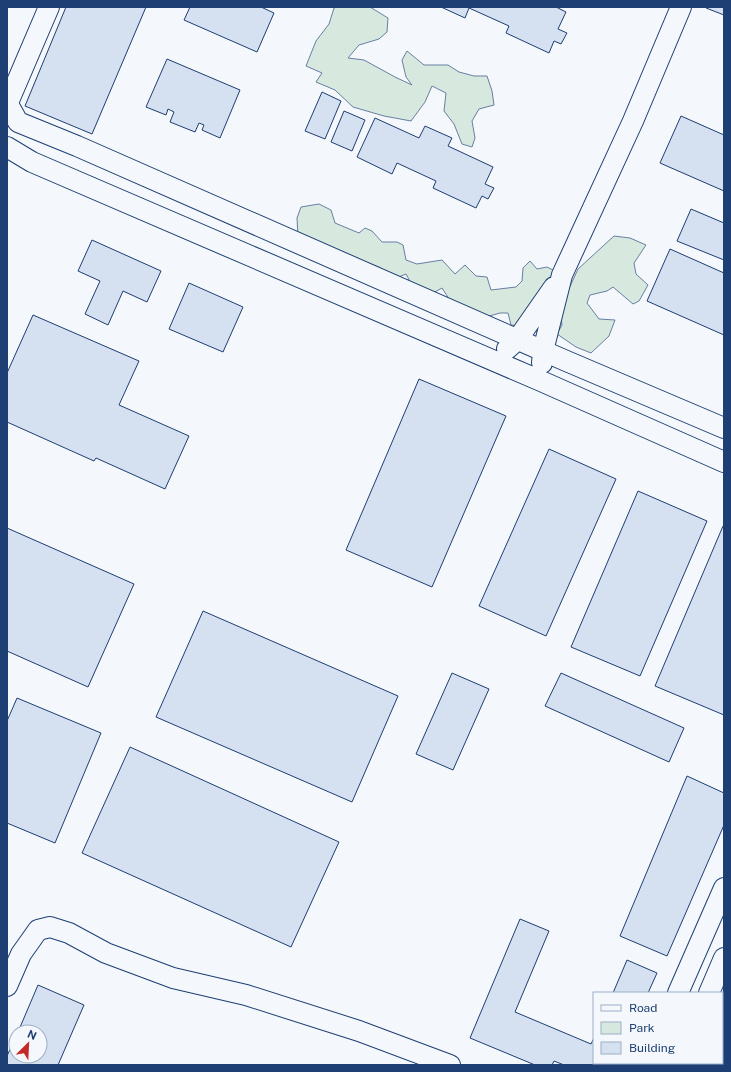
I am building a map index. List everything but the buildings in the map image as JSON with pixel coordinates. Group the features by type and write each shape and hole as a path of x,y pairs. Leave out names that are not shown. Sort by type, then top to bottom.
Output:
{"lane":[{"path":"49,7 10,112 91,153 517,340 724,428"},
{"path":"541,381 543,351 562,276 633,120 681,7"},
{"path":"7,147 32,162 541,381 724,462"},
{"path":"494,361 517,340 562,276"},
{"path":"679,992 716,925 724,888"},
{"path":"7,986 21,954 38,930 50,927 69,933 106,953 173,978 246,994 359,1031 450,1065"},
{"path":"709,992 724,958"}],"green space":[{"path":"370,7 388,18 387,32 379,39 359,45 348,58 364,60 412,85 406,77 402,60 407,51 424,65 448,65 459,72 474,76 487,76 492,91 494,105 479,109 472,121 475,138 472,147 462,144 454,124 444,111 446,93 432,86 425,102 411,121 384,116 353,107 335,90 316,82 322,73 306,66 316,41 329,24 334,8"},
{"path":"319,204 331,210 335,223 359,233 365,228 372,231 382,242 397,242 403,245 406,260 417,264 442,260 455,274 465,265 476,276 487,277 491,290 516,287 522,281 523,268 530,261 537,269 547,267 557,272 520,326 511,325 508,313 500,313 486,317 451,302 442,288 433,293 414,289 406,274 396,278 379,267 298,237 297,218 301,207"},
{"path":"614,236 630,238 646,245 634,263 636,274 648,285 639,301 633,304 613,287 607,291 590,295 587,303 599,319 615,320 609,336 591,353 576,347 557,334 562,325 560,308 578,269"}]}
